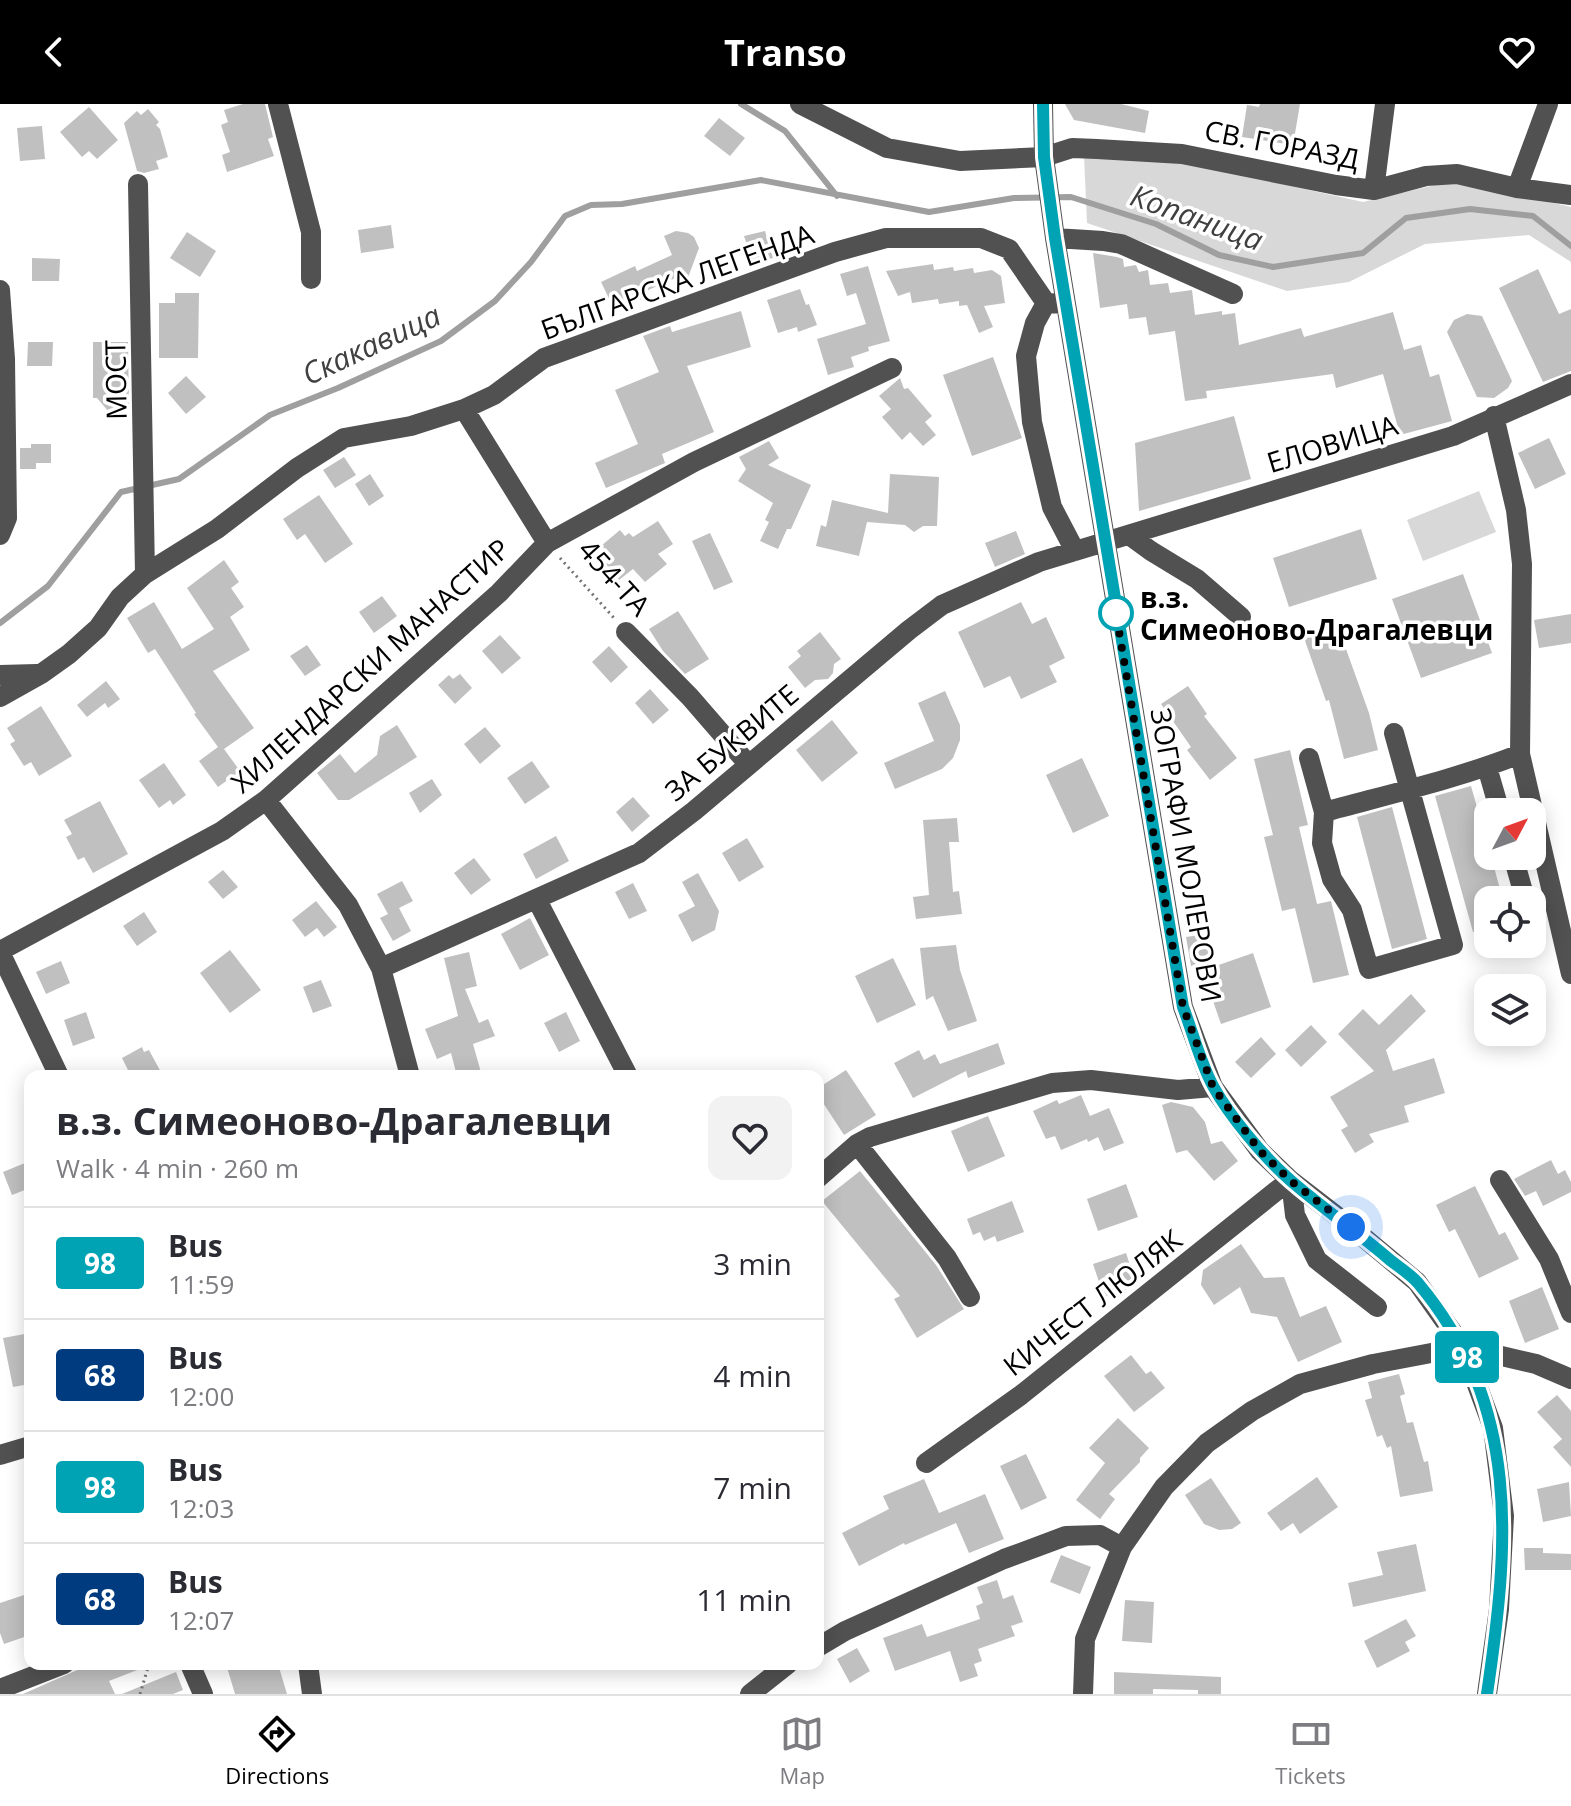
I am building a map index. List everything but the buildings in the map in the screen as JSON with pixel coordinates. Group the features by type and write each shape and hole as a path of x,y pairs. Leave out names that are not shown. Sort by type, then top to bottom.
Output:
{"street":[{"path":"278,104 311,232 311,279"},
{"name":"СВ. ГОРАЗД","path":"800,104 887,148 960,161 1045,167 1072,148 1182,154 1374,190 1426,176 1457,174 1517,188 1571,195"},
{"name":"ЗОГРАФИ МОЛЕРОВИ","path":"1043,104 1045,167 1054,230 1056,303 1104,542 1183,1007 1213,1087 1260,1151 1291,1181 1417,1282 1463,1347 1493,1428 1504,1516 1499,1609 1487,1694"},
{"path":"1374,190 1385,104"},
{"path":"1517,188 1548,104"},
{"name":"МОСТ","path":"138,184 145,574"},
{"path":"1054,230 1121,244 1233,294"},
{"name":"БЪЛГАРСКА ЛЕГЕНДА","path":"0,697 41,674 98,628 120,597 145,574 228,522 297,468 344,438 411,426 464,409 494,395 544,358 835,252 886,238 981,238 1009,249 1056,303"},
{"path":"0,290 5,359 7,518 0,535"},
{"path":"1056,303 1035,323 1026,356 1032,422 1052,507 1075,551"},
{"name":"ХИЛЕНДАРСКИ МАНАСТИР","path":"0,951 222,831 266,800 499,593 547,543 694,462 892,368"},
{"name":"ЕЛОВИЦА","path":"1104,542 1453,436 1571,384"},
{"name":"454-ТА","path":"464,409 547,543"},
{"path":"1494,416 1516,510 1522,564 1520,754 1571,974"},
{"path":"1129,535 1197,579 1241,617"},
{"name":"ЗА БУКВИТЕ","path":"381,968 639,853 942,605 1039,562 1104,542"},
{"name":"454-ТА","path":"626,632 690,697 749,765"},
{"path":"0,675 41,674"},
{"path":"1309,758 1324,812 1322,843 1332,879 1352,910 1369,969 1453,945 1394,733"},
{"path":"1324,812 1487,767 1520,754"},
{"path":"1487,767 1496,798"},
{"path":"266,800 348,905 381,968 408,1070"},
{"path":"537,900 625,1070"},
{"path":"0,951 56,1070"},
{"path":"824,1173 857,1144 870,1137 1052,1083 1091,1080 1178,1090 1213,1087"},
{"path":"857,1144 947,1258 970,1297"},
{"path":"1500,1180 1549,1259 1571,1313"},
{"path":"1291,1181 1295,1215 1317,1260 1377,1307"},
{"name":"КИЧЕСТ ЛЮЛЯК","path":"926,1463 1021,1395 1291,1181"},
{"path":"1083,1694 1085,1639 1122,1547 1164,1487 1207,1443 1252,1411 1300,1384 1373,1364 1463,1347 1536,1364 1571,1379"},
{"path":"0,1455 24,1448"},
{"path":"824,1643 1004,1559 1066,1536 1100,1535 1122,1547"},
{"path":"0,1689 49,1670"},
{"path":"193,1670 203,1694"},
{"path":"309,1670 312,1694"},
{"path":"750,1694 780,1670"}],"path":[{"name":"454-ТА","path":"547,543 626,632"},
{"path":"140,1694 147,1670"}],"shaded area":[{"path":"1084,156 1178,161 1363,202 1457,180 1571,207 1571,262 1529,235 1425,244 1349,282 1287,291 1087,223"},
{"path":"1479,491 1496,532 1423,561 1407,520"}],"waterway":[{"path":"741,104 785,131 837,196"},
{"name":"Скакавица","path":"0,623 48,586 121,492 179,479 270,415 441,341 495,301 531,262 565,216 591,205 622,204 761,180 929,212 1014,198 1071,197 1156,224 1219,255 1273,267 1363,253 1406,218 1470,209 1533,216 1571,246"}],"bus line":[{"name":"98","path":"1043,104 1044,157 1055,238 1183,1007 1213,1087 1260,1151 1291,1181 1417,1282 1463,1347 1493,1428 1504,1516 1499,1609 1487,1694"}],"place":[{"name":"в.з. Симеоново-Драгалевци","path":"1116,613"}],"route":[{"path":"1116,613 1114,602 1183,1007 1213,1087 1260,1151 1291,1181 1351,1227"}],"water label":[{"name":"Копаница","path":"1197,217"}]}
